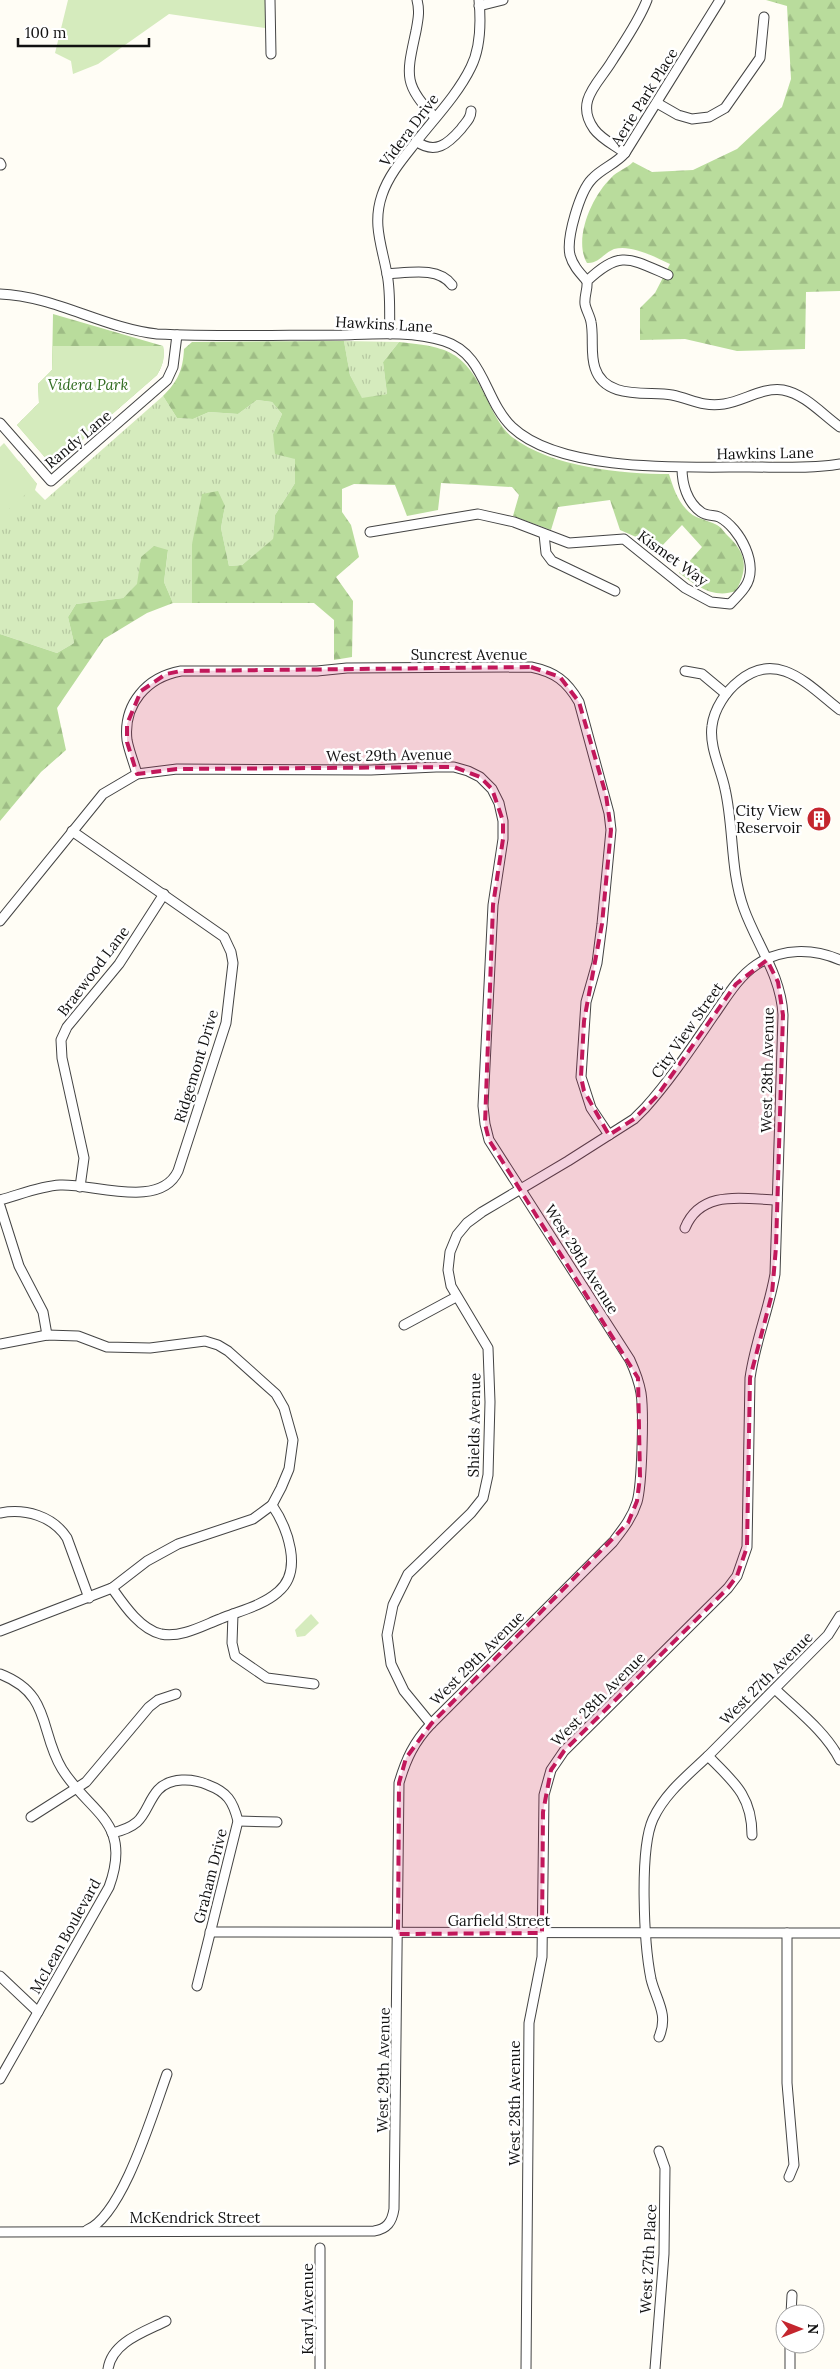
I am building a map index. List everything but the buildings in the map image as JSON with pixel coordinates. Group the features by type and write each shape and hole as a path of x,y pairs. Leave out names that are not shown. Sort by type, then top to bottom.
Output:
{"street":[{"path":"270,0 270,54"},
{"path":"417,0 418,18 409,77 419,101 435,117"},
{"name":"Videra Drive","path":"390,334 388,274 380,248 377,219 382,195 394,170 472,66 478,44 479,3 503,0"},
{"path":"625,153 594,129 589,119 588,101 591,89 612,62 647,0"},
{"name":"Aerie Park Place","path":"587,281 574,265 569,250 570,237 583,192 594,177 619,160 625,153 720,0"},
{"path":"657,103 682,117 692,119 709,118 720,112 728,105 760,58 764,17"},
{"path":"416,141 430,147 447,144 470,117 471,111"},
{"path":"668,275 638,261 621,260 602,267 587,281 586,304 591,322 595,368 601,380 609,386 627,393 655,392 676,396 699,404 724,404 764,391 783,390 802,397 840,427"},
{"path":"388,274 435,273 445,276 452,284"},
{"name":"Hawkins Lane","path":"0,294 16,294 56,304 138,332 177,335 390,334 436,339 456,346 479,368 502,415 520,434 541,445 621,464 682,468 840,464"},
{"name":"Randy Lane","path":"0,423 51,481 167,380 174,367 177,335"},
{"name":"Kismet Way","path":"370,532 478,514 514,522 569,543 624,539 685,588 711,602 730,604 747,586 750,563 746,546 719,517 702,514 690,500 682,482 682,468"},
{"path":"544,534 546,552 552,561 616,591"},
{"name":"Suncrest Avenue","path":"137,774 128,742 127,724 131,706 141,691 153,681 166,674 181,671 317,671 347,668 531,667 547,670 560,677 579,702 609,813 610,830 602,924 597,963 586,1002 581,1076 591,1108 609,1135"},
{"path":"685,671 702,674 726,694 736,683 755,670 780,669 792,673 840,710"},
{"name":"West 28th Avenue","path":"526,2369 529,2032 531,2005 541,1963 543,1812 546,1787 551,1770 564,1751 728,1588 737,1576 748,1547 750,1378 753,1357 772,1294 775,1274 783,1015 778,982 744,909 738,888 726,790 712,740 715,712 726,694"},
{"name":"West 29th Avenue","path":"0,921 103,794 137,774 177,769 371,770 454,767 480,777 492,789 499,804 503,821 503,839 492,905 484,1106 485,1124 489,1140 630,1360 638,1378 642,1396 640,1477 637,1501 628,1523 613,1542 431,1724 417,1739 406,1758 399,1783 394,2209 388,2225"},
{"name":"Ridgemont Drive","path":"0,1200 57,1185 149,1191 160,1189 173,1179 178,1171 224,1031 233,963 227,941 164,894 72,831"},
{"name":"Braewood Lane","path":"80,1187 84,1158 62,1058 62,1040 67,1027 119,964 164,894"},
{"name":"City View Street","path":"568,1161 609,1135 646,1108 736,984 757,964 791,952 803,951 829,955 840,960"},
{"name":"Shields Avenue","path":"431,1724 404,1692 391,1664 387,1635 393,1605 408,1574 471,1514 483,1498 488,1475 490,1402 488,1348 451,1286 448,1270 450,1252 457,1235 467,1223 482,1212 568,1161"},
{"path":"685,1228 692,1212 715,1200 728,1198 778,1200"},
{"path":"0,1206 19,1266 43,1312 47,1335"},
{"path":"404,1325 456,1297"},
{"path":"0,1344 47,1335 78,1336 107,1347 150,1348 205,1341 218,1345 228,1351 276,1394 284,1408 293,1440 289,1470 272,1504 253,1520 178,1544 146,1561 112,1588 0,1631"},
{"path":"112,1588 143,1625 162,1634 185,1633 264,1602 280,1591 290,1574 292,1554 287,1537 272,1504"},
{"path":"0,1513 18,1512 44,1517 61,1529 67,1538 89,1598"},
{"path":"233,1614 232,1643 235,1656 244,1664 267,1678 314,1684"},
{"name":"West 27th Avenue","path":"645,1934 646,1858 653,1820 672,1791 828,1635 840,1616"},
{"name":"McLean Boulevard","path":"0,1674 13,1681 35,1700 44,1717 58,1760 67,1775 105,1818 116,1850 115,1867 109,1887 0,2079"},
{"path":"775,1689 834,1748 840,1760"},
{"path":"31,1817 79,1788 150,1707 162,1698 176,1694"},
{"path":"708,1756 736,1784 745,1799 751,1815 752,1836"},
{"name":"Graham Drive","path":"112,1834 138,1822 158,1790 178,1780 204,1783 227,1795 234,1805 238,1821 196,1986"},
{"path":"238,1821 277,1822"},
{"name":"Garfield Street","path":"210,1932 398,1934 840,1932"},
{"path":"787,1933 787,2088 794,2165 789,2176"},
{"path":"645,1934 652,1984 664,2017 663,2027 659,2036"},
{"name":"McLean Boulevard","path":"0,1976 38,2012"},
{"path":"84,2231 101,2222 122,2190 167,2074"},
{"name":"West 27th Place","path":"654,2369 664,2254 665,2168 659,2151"},
{"name":"McKendrick Street","path":"0,2232 374,2231 381,2230 388,2225"},
{"name":"Karyl Avenue","path":"320,2248 320,2369"},
{"path":"792,2295 792,2304"},
{"path":"108,2369 113,2354 120,2346 166,2321"},
{"path":"790,2354 790,2369"}],"highlighted area":[{"path":"531,667 560,677 579,702 606,795 611,830 602,924 584,1021 581,1077 584,1091 609,1135 634,1119 657,1096 736,984 767,960 778,982 783,1015 776,1247 772,1294 750,1378 747,1547 737,1576 728,1588 564,1751 551,1770 543,1812 542,1933 398,1934 399,1783 406,1758 431,1724 628,1523 637,1501 640,1477 638,1378 489,1140 485,1124 493,905 503,839 503,821 492,789 480,777 454,767 177,769 137,774 127,742 127,724 141,691 166,674 181,671"}],"green space":[{"path":"68,0 265,0 265,28 169,14 98,64 73,74 71,61 55,53"},
{"path":"766,0 840,0 840,291 806,292 805,349 737,351 685,339 640,340 640,308 655,293 670,264 643,252 628,248 614,249 598,260 587,263 583,253 582,242 583,230 591,206 613,176 633,162 652,172 693,170 737,149 782,107 791,79 787,6"},
{"name":"Videra Park","path":"53,314 163,346 164,354 157,375 56,463 49,462 17,425 39,403 38,384 52,370"},
{"path":"344,341 399,342 383,362 387,394 362,399 350,375"},
{"path":"344,341 350,375 362,398 387,394 383,362 399,342 431,346 453,354 462,361 479,383 504,429 512,437 528,447 566,462 588,467 650,474 669,474 678,497 686,509 696,517 718,526 739,549 744,562 744,568 736,591 720,593 706,590 679,573 702,547 682,525 657,551 643,540 620,530 610,500 558,507 551,530 513,516 519,495 512,487 441,483 438,510 407,516 395,485 354,484 342,489 342,512 351,525 359,557 336,577 353,601 352,657 334,660 334,620 314,603 192,603 192,544 202,494 218,491 225,506 221,528 229,566 242,565 273,539 275,515 295,483 295,459 275,454 273,434 282,414 272,402 257,400 238,414 209,412 193,419 177,418 163,396 179,375 184,349 192,342"},
{"name":"Videra Park","path":"53,346 163,346 164,354 157,375 56,463 49,462 17,425 39,403 38,384 52,370"},
{"path":"163,396 177,418 193,419 209,412 238,414 257,400 272,402 282,414 273,434 295,459 295,483 275,515 273,540 242,565 229,566 221,528 225,506 192,544 192,603 173,603 164,582 168,551 141,557 138,584 123,598 76,604 68,617 74,643 57,653 0,634 0,478 19,461 37,484 35,490 45,500"},
{"path":"4,443 37,484 8,510 0,514 0,447"},
{"path":"154,546 168,550 164,582 173,603 147,613 104,639 57,708 66,750 41,772 0,821 0,634 57,653 74,643 68,617 76,604 123,598 137,584 141,557"},
{"path":"311,1614 319,1623 305,1636 297,1637 295,1630"}],"place":[{"name":"City View Reservoir","path":"819,819"}]}
